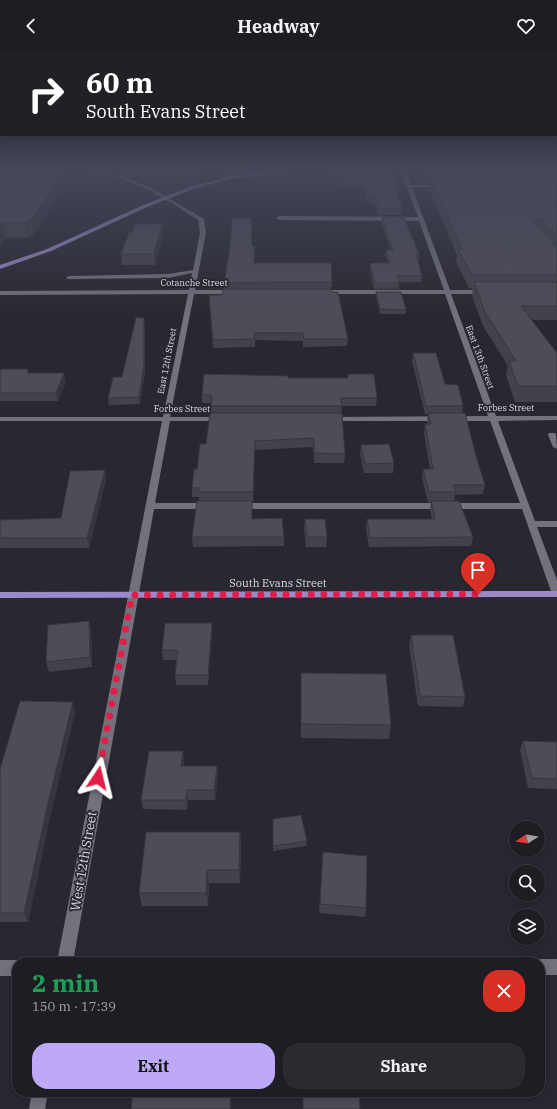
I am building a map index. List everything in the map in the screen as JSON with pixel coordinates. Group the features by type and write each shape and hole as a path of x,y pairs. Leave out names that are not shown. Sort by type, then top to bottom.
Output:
{"main road":[{"path":"0,267 43,253 118,219"},
{"name":"South Evans Street","path":"0,595 557,594"}],"street":[{"name":"East 12th Street","path":"132,595 203,233 201,219"},
{"name":"East 13th Street","path":"421,219 446,292 557,594"},
{"path":"70,278 168,276 195,272"},
{"name":"Cotanche Street","path":"0,293 238,292"},
{"path":"309,292 494,292"},
{"name":"Forbes Street","path":"317,419 557,418"},
{"name":"Forbes Street","path":"0,419 230,419"},
{"path":"552,435 557,447"},
{"path":"150,506 524,506"},
{"path":"531,524 557,524"},
{"name":"West 12th Street","path":"65,957 132,595"},
{"path":"545,967 557,967"},
{"path":"0,968 12,968"},
{"path":"37,1109 39,1097"}],"building":[{"path":"0,219 32,219 27,223 3,223 0,228"},
{"path":"232,219 251,219 252,246 255,246 254,263 331,263 332,282 224,283 230,247"},
{"path":"383,219 405,219 419,254 416,254 422,276 397,276 399,283 375,283 370,263 390,263 386,250 393,250"},
{"path":"449,219 534,219 533,221 538,228 546,233 557,248 557,275 472,275 458,249 462,249"},
{"path":"541,219 557,219 557,236"},
{"path":"135,224 162,224 154,254 121,254 129,232 132,232"},
{"path":"474,282 557,282 557,306 521,306 557,353 557,386 518,386 509,361 516,361 485,312"},
{"path":"223,289 332,289 332,292 338,292 348,339 304,339 303,333 254,333 255,339 213,340 209,295 222,295"},
{"path":"376,292 401,292 406,310 380,309"},
{"path":"136,317 144,318 144,366 139,397 108,398 113,377 122,377"},
{"path":"413,353 436,353 445,384 458,385 463,406 426,406"},
{"path":"1,369 28,369 27,373 64,373 56,393 0,393"},
{"path":"204,374 288,376 288,378 348,378 348,374 374,374 377,398 341,398 342,406 211,406 212,395 202,395"},
{"path":"210,413 342,413 345,454 314,453 314,438 255,441 253,492 199,492 199,488 192,488 194,469 197,469 200,444 206,444"},
{"path":"428,413 465,413 485,485 453,485 456,492 429,492 423,469 433,469 425,424 431,424"},
{"path":"389,444 394,463 365,464 361,445"},
{"path":"105,470 87,538 0,538 0,520 61,518 70,471"},
{"path":"197,501 252,501 252,519 282,518 284,537 192,537"},
{"path":"431,501 459,501 473,537 370,538 367,519 435,519"},
{"path":"305,519 325,519 327,537 307,537"},
{"path":"89,621 90,657 46,662 48,625"},
{"path":"165,623 212,623 208,675 175,675 178,650 162,650"},
{"path":"411,635 453,635 465,697 420,696"},
{"path":"301,673 386,674 391,725 301,724"},
{"path":"20,701 73,702 48,803 24,913 0,913 0,769"},
{"path":"523,741 557,742 557,779 532,778"},
{"path":"149,751 183,751 181,766 217,766 214,790 187,790 186,800 141,800"},
{"path":"301,815 307,841 273,846 273,819"},
{"path":"146,832 240,832 239,870 207,870 206,893 139,893"},
{"path":"323,852 367,856 366,908 320,904"},
{"path":"132,1097 231,1097 230,1109 131,1109"},
{"path":"303,1097 359,1097 360,1109 303,1109"}],"route":[{"path":"98,778 132,595 478,594"}]}
